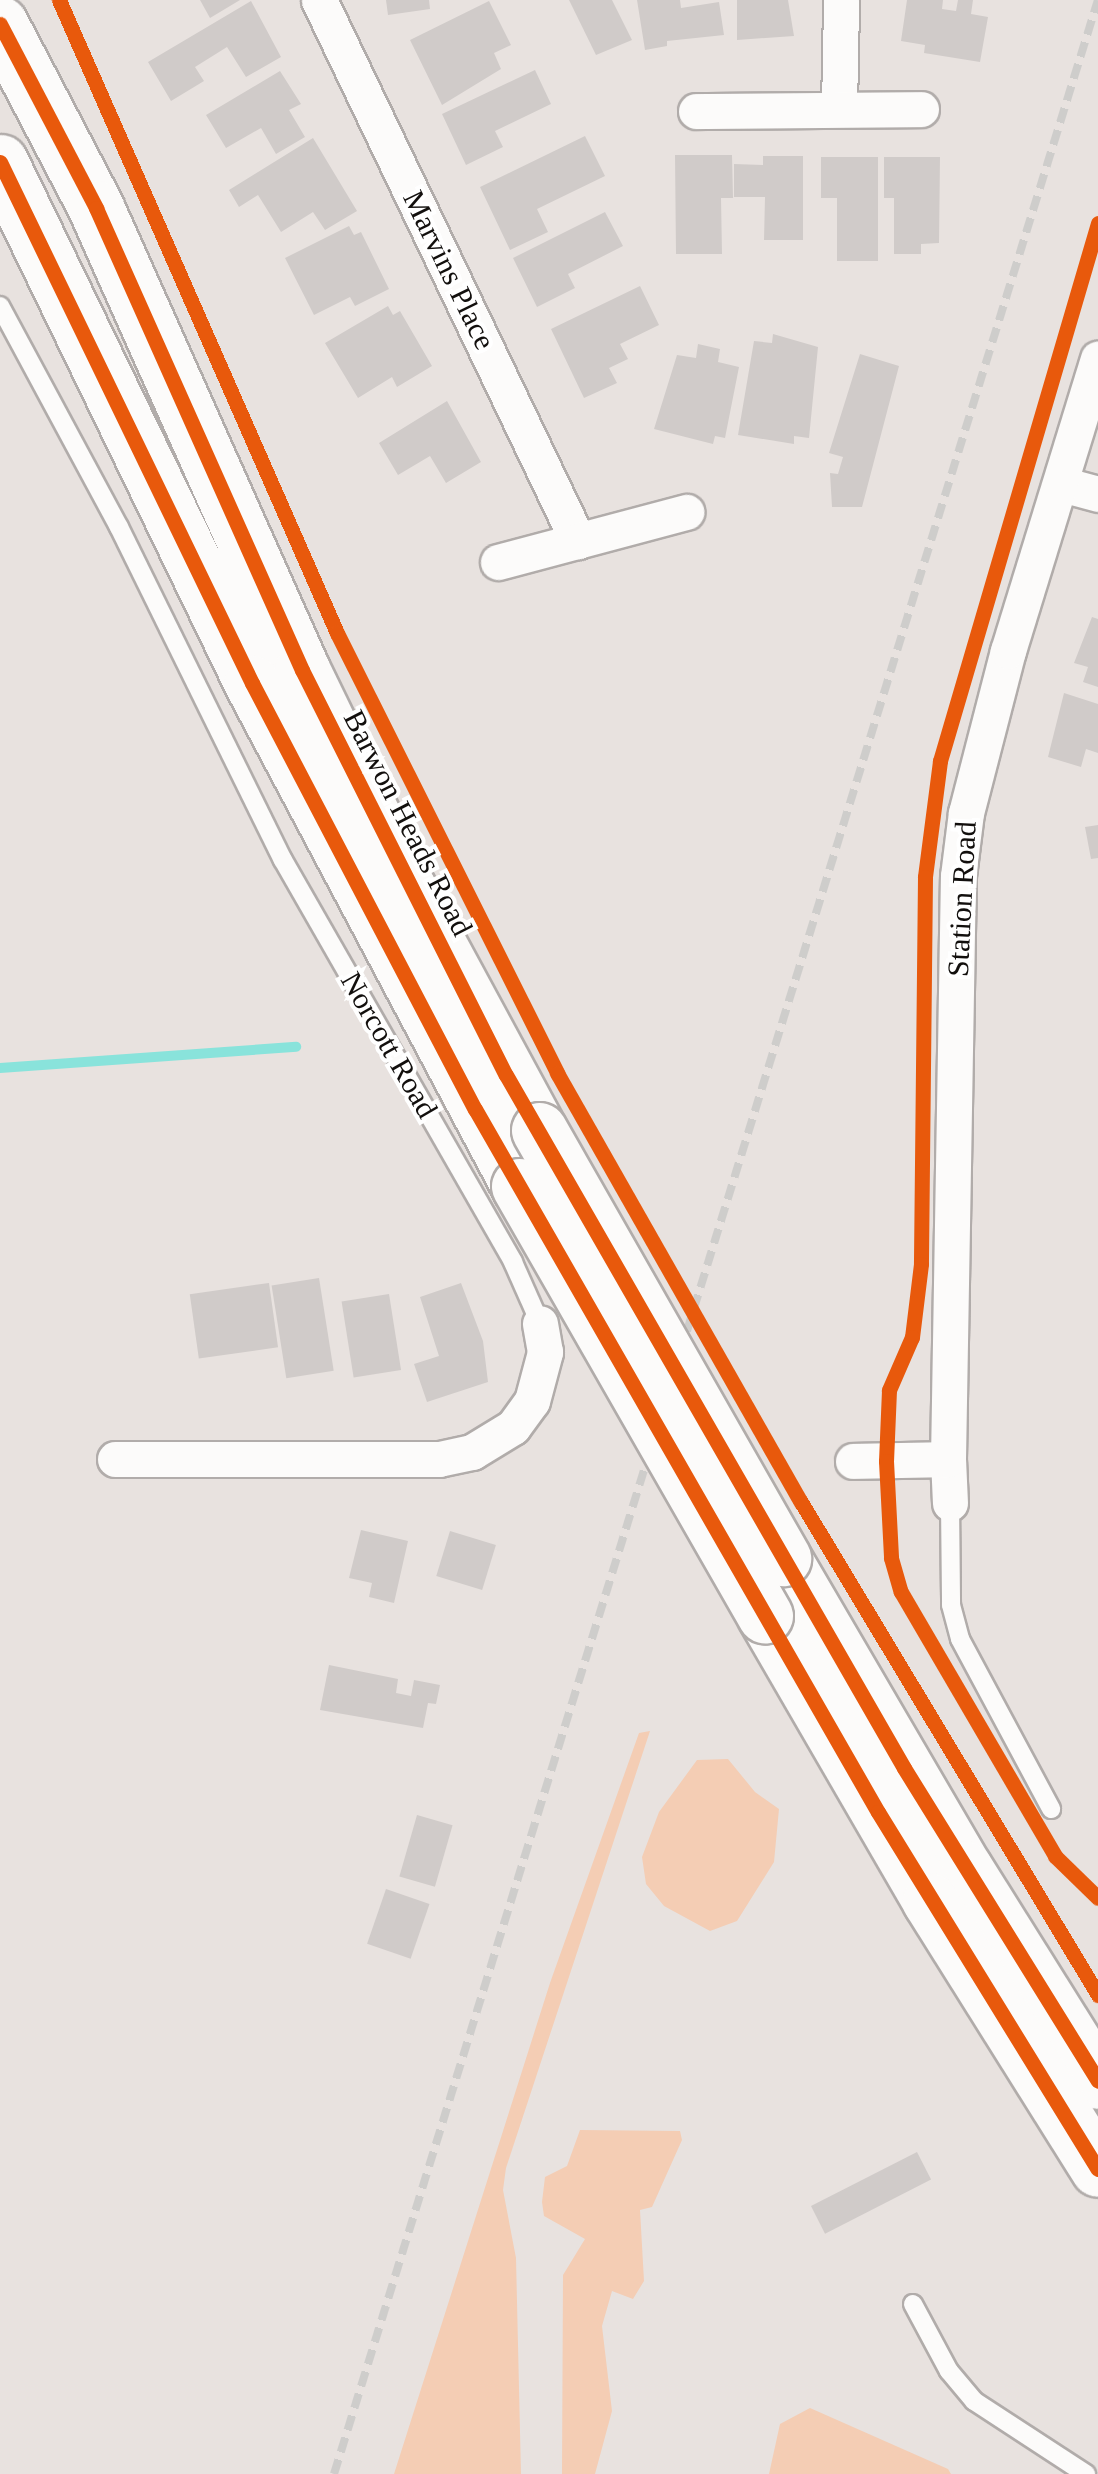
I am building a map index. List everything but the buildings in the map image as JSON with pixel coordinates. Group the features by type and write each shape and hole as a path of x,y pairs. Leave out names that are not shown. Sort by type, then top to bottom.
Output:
{"main road":[{"name":"Barwon Heads Road","path":"0,24 96,208 367,804 539,1130 965,1870 1098,2081"},
{"path":"0,162 252,684 519,1186 930,1901 1098,2169"}],"street":[{"name":"Marvins Place","path":"319,0 578,540"},
{"path":"839,109 842,0"},
{"path":"696,112 921,109"},
{"name":"Station Road","path":"950,1503 962,846 979,754 1098,359"},
{"path":"1061,484 1098,494"},
{"path":"498,562 686,512"},
{"name":"Norcott Road","path":"115,1459 426,1459 472,1452 513,1427 532,1400 545,1352 540,1323"},
{"path":"854,1462 948,1459"}],"lane":[{"name":"Norcott Road","path":"0,306 119,527 283,860 513,1262 540,1323"},
{"name":"Station Road","path":"950,1503 952,1604 960,1639 1051,1809"},
{"path":"913,2304 948,2370 974,2401 1086,2474"}],"shaded area":[{"path":"650,1731 506,2168 503,2190 516,2258 521,2474 394,2474 550,1983 639,1733"},
{"path":"728,1759 755,1792 779,1809 774,1862 737,1921 710,1931 664,1906 646,1884 642,1857 659,1812 697,1760"},
{"path":"580,2130 680,2131 682,2140 652,2207 640,2210 644,2281 633,2299 612,2291 602,2326 612,2411 595,2474 562,2474 563,2275 585,2239 544,2216 542,2202 545,2177 567,2166"},
{"path":"810,2408 948,2469 951,2474 769,2474 780,2424"}],"waterway":[{"path":"0,1068 296,1047"}],"railway":[{"path":"334,2474 1098,0"}],"cycle path":[{"path":"59,0 337,633 557,1073 801,1502 1098,1995"},
{"path":"0,24 96,208 302,670 506,1075 904,1768 1098,2081"},
{"path":"0,162 252,683 475,1109 878,1812 1098,2169"},
{"path":"1098,223 940,761 925,877 921,1264 912,1337 889,1390 886,1461 891,1558 901,1592 1055,1856 1098,1898"}]}
